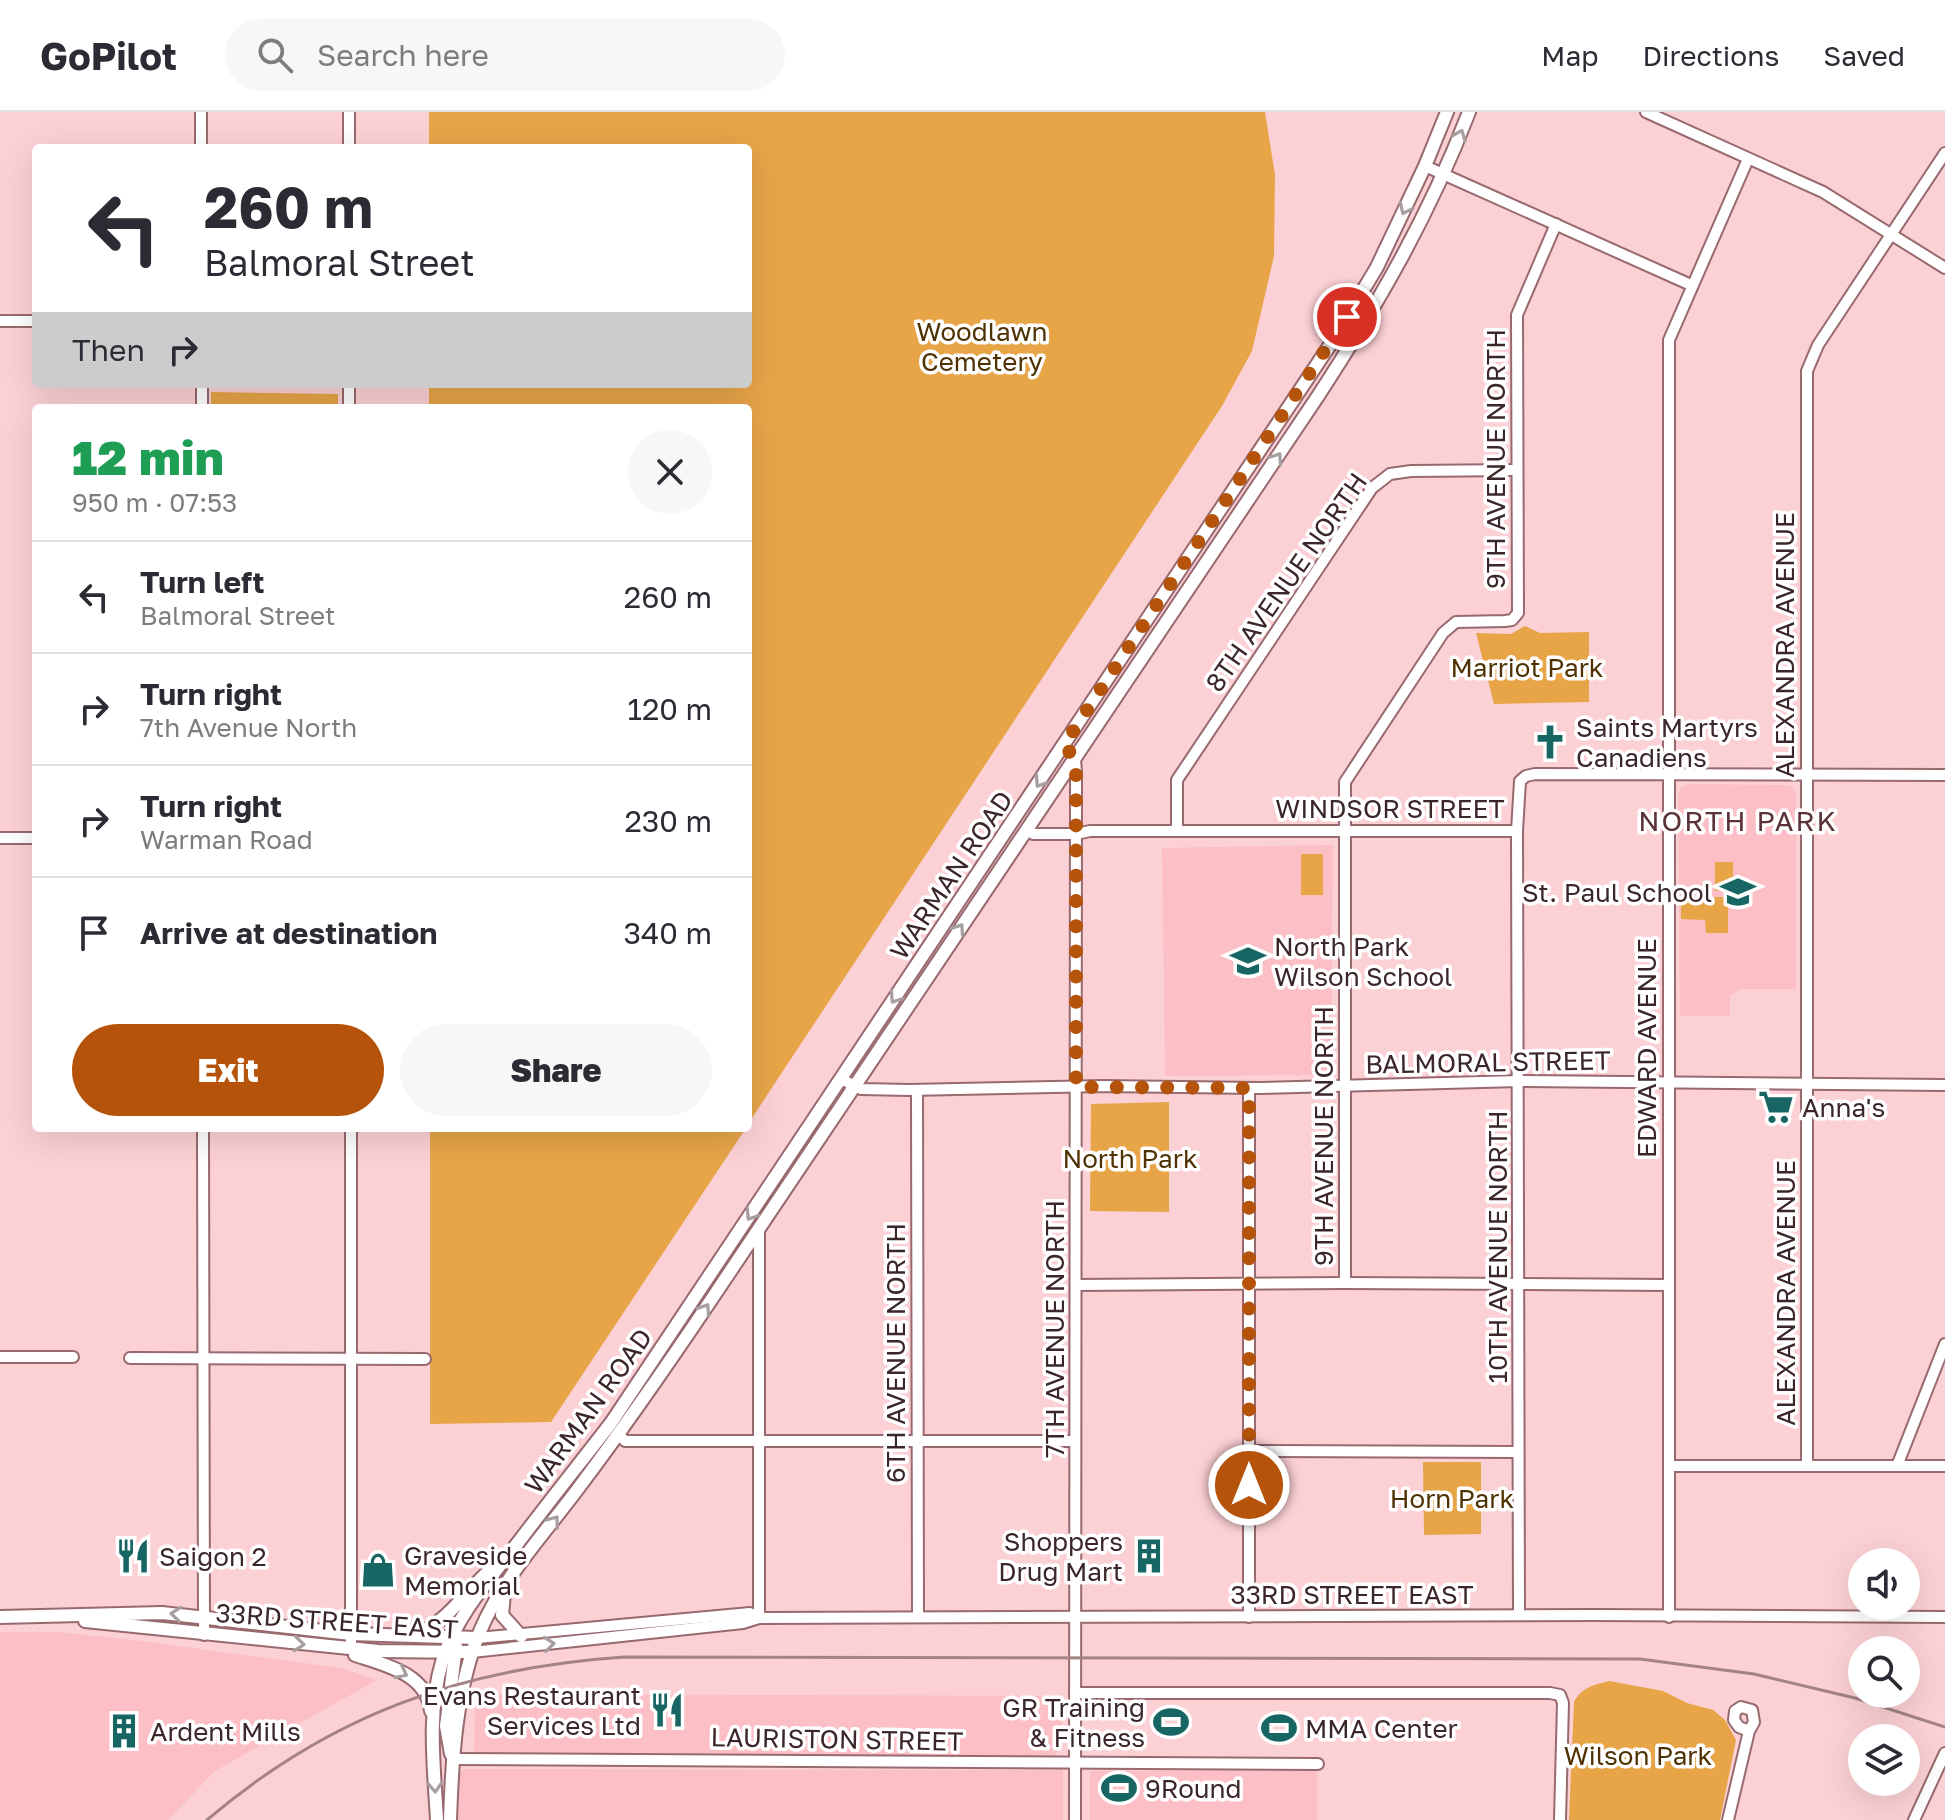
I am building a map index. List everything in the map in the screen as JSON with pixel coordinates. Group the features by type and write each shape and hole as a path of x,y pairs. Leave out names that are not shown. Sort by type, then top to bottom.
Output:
{"main road":[{"name":"WARMAN ROAD","path":"451,1652 450,1637 509,1553 611,1423 1332,342 1377,267 1447,112"},
{"name":"WARMAN ROAD","path":"452,1759 472,1652 507,1583 619,1435 1370,315 1445,174 1469,112"},
{"path":"409,1637 428,1630 441,1620 509,1553"},
{"path":"507,1583 502,1615 521,1636"},
{"name":"33RD STREET EAST","path":"0,1617 119,1612 205,1617 351,1634 477,1638"},
{"name":"33RD STREET EAST","path":"54,1617 350,1649 472,1652"},
{"path":"329,1647 386,1665 419,1683 429,1702 437,1820"},
{"path":"433,1754 437,1688 451,1652"},
{"path":"450,1820 452,1759 446,1726 451,1652"}],"street":[{"path":"201,112 201,144"},
{"path":"349,112 349,144"},
{"path":"1646,112 1823,192 1945,268"},
{"name":"ALEXANDRA AVENUE","path":"1807,1465 1807,371 1818,345 1945,153"},
{"name":"EDWARD AVENUE","path":"1669,1617 1669,340 1748,159"},
{"path":"1425,166 1691,285"},
{"name":"9TH AVENUE NORTH","path":"1345,1283 1345,782 1443,633 1456,622 1512,620 1518,613 1517,315 1556,224"},
{"path":"0,321 32,321"},
{"name":"8TH AVENUE NORTH","path":"1177,830 1177,780 1372,488 1390,474 1411,471 1516,470"},
{"path":"1064,745 1075,759"},
{"name":"7TH AVENUE NORTH","path":"1075,759 1075,1820"},
{"name":"WINDSOR STREET","path":"1027,828 1033,834 1177,830 1517,831 1518,789 1520,781 1526,776 1945,775"},
{"name":"10TH AVENUE NORTH","path":"1517,831 1519,1615"},
{"path":"0,838 32,838"},
{"name":"BALMORAL STREET","path":"841,1079 853,1086 917,1090 1249,1088 1519,1081 1945,1085"},
{"path":"1249,1088 1249,1617"},
{"name":"6TH AVENUE NORTH","path":"917,1090 918,1617"},
{"path":"203,1132 204,1635"},
{"path":"350,1649 351,1132"},
{"path":"759,1226 759,1618"},
{"path":"1076,1285 1669,1285"},
{"path":"1897,1466 1945,1344"},
{"path":"0,1357 73,1357"},
{"path":"130,1358 425,1359"},
{"path":"619,1435 625,1441 1075,1441"},
{"path":"1250,1451 1518,1452"},
{"path":"1669,1466 1945,1466"},
{"name":"33RD STREET EAST","path":"477,1638 750,1613 759,1618"},
{"name":"33RD STREET EAST","path":"472,1652 743,1623 759,1618 1519,1615 1941,1619"},
{"path":"1075,1693 1448,1692 1560,1695 1563,1703 1560,1820"},
{"path":"1728,1820 1749,1731"},
{"path":"1914,1820 1945,1753"},
{"name":"LAURISTON STREET","path":"452,1759 1318,1764"}],"shaded area":[{"name":"St. Paul School","path":"1688,784 1787,785 1793,787 1796,795 1796,989 1740,989 1730,996 1730,1016 1680,1016 1678,795 1681,788"},
{"name":"North Park Wilson School","path":"1333,845 1331,1075 1165,1076 1162,848"},
{"path":"0,1632 56,1632 134,1640 341,1668 377,1680 215,1771 168,1820 0,1820"},
{"path":"475,1694 1062,1696 1062,1747 1053,1757 474,1757"},
{"path":"466,1769 1063,1770 1063,1820 456,1820 457,1777"},
{"path":"1317,1770 1317,1820 1090,1820 1090,1771"}],"green space":[{"name":"Woodlawn Cemetery","path":"429,112 1265,112 1275,175 1274,256 1252,351 1222,406 752,1118 752,404 429,404 429,388 752,388 752,144 429,144"},
{"path":"211,392 338,394 338,404 211,404"},
{"name":"Marriot Park","path":"1525,626 1540,633 1589,632 1589,702 1494,704 1476,633 1511,634"},
{"path":"1301,854 1323,854 1323,895 1301,895"},
{"path":"1715,862 1733,862 1733,891 1715,891"},
{"path":"1681,897 1728,897 1728,933 1706,933 1705,920 1681,919"},
{"name":"North Park","path":"1169,1102 1169,1212 1090,1211 1091,1104"},
{"path":"430,1132 743,1132 551,1422 430,1424"},
{"name":"Horn Park","path":"1423,1462 1481,1462 1481,1534 1424,1535"},
{"name":"Wilson Park","path":"1609,1681 1663,1691 1687,1703 1713,1710 1725,1720 1736,1740 1720,1820 1569,1820 1574,1702 1593,1685"}],"railway":[{"path":"207,1820 302,1751 402,1703 454,1685 508,1672 624,1657 1640,1659 1754,1674 1855,1698 1945,1727"}],"place":[{"name":"Saints Martyrs Canadiens","path":"1550,742"},
{"name":"St. Paul School","path":"1738,892"},
{"name":"North Park Wilson School","path":"1248,961"},
{"name":"Anna's","path":"1776,1107"},
{"name":"Saigon 2","path":"133,1556"},
{"name":"Shoppers Drug Mart","path":"1149,1556"},
{"name":"Graveside Memorial","path":"378,1570"},
{"name":"Evans Restaurant Services Ltd","path":"667,1710"},
{"name":"GR Training & Fitness","path":"1171,1722"},
{"name":"MMA Center","path":"1279,1728"},
{"name":"Ardent Mills","path":"124,1731"},
{"name":"9Round","path":"1119,1788"}],"district":[{"name":"NORTH PARK","path":"1738,820"}],"route":[{"path":"1249,1485 1249,1088 1076,1087 1076,772 1075,759 1064,745 1347,317"}]}
